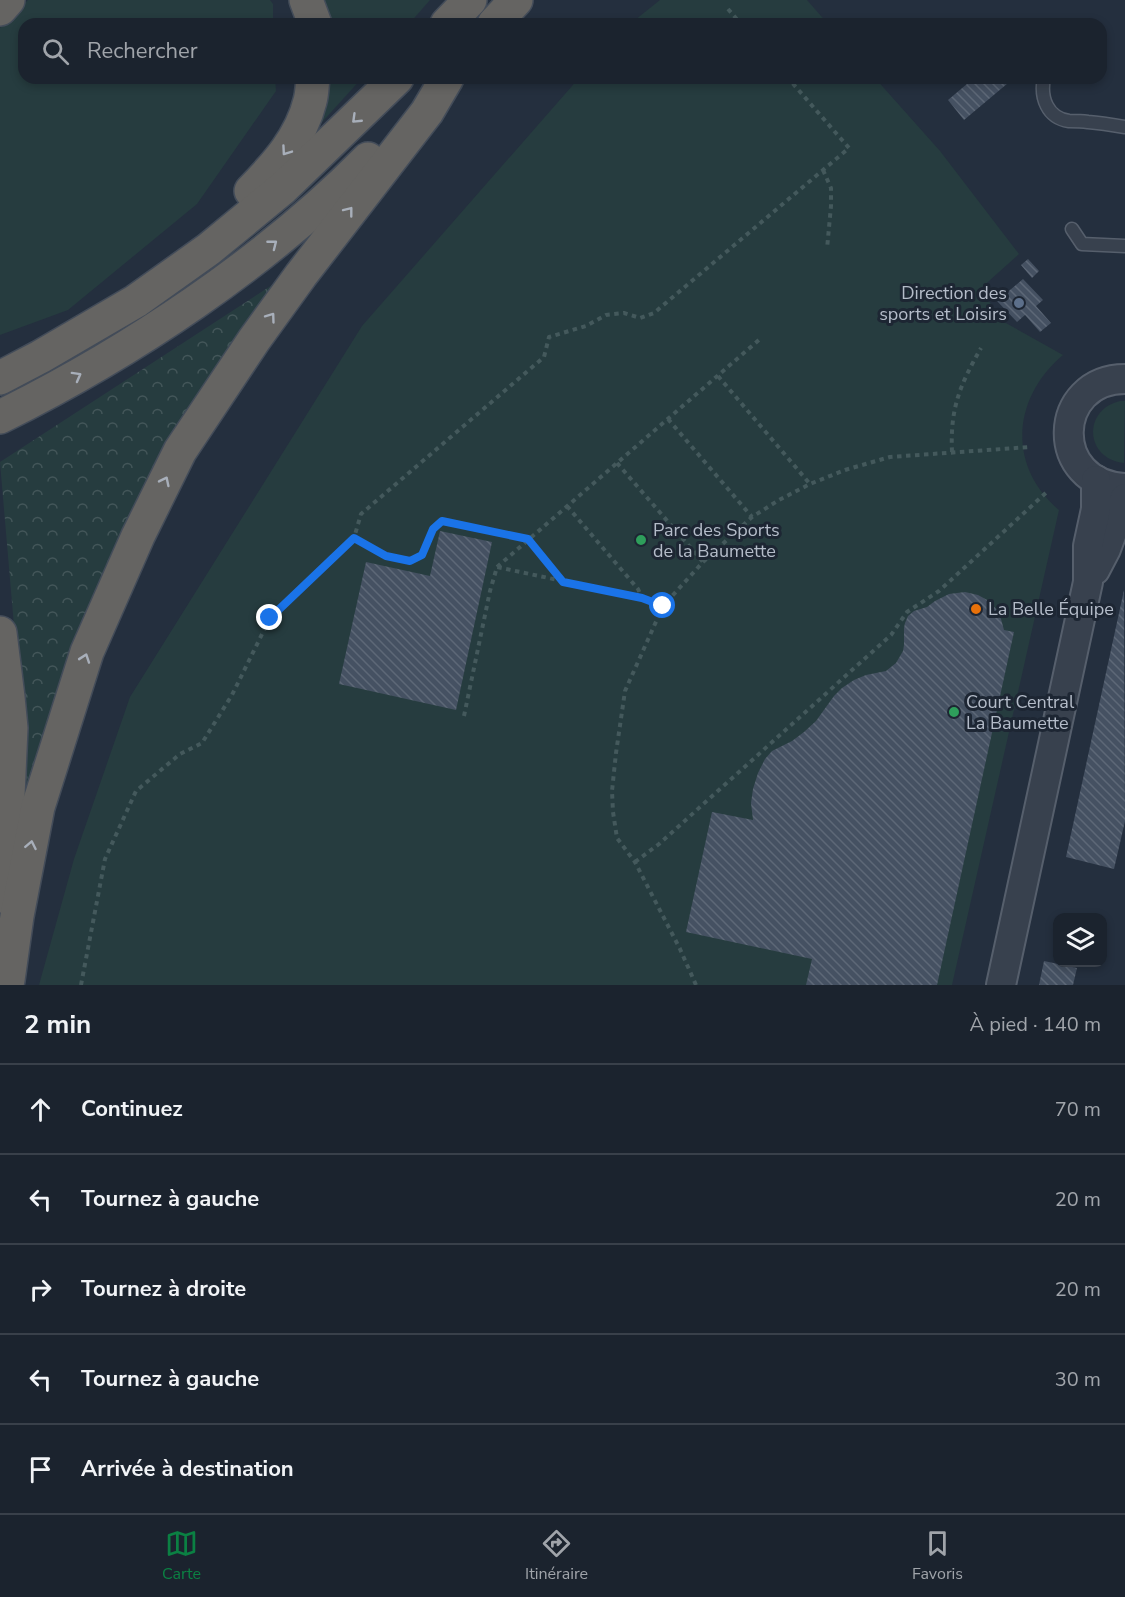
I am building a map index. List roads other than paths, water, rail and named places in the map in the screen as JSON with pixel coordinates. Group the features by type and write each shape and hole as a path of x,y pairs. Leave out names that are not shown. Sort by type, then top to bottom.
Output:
{"highway":[{"path":"0,9 8,0"},
{"path":"306,0 313,18"},
{"path":"453,18 470,0"},
{"path":"500,18 516,0"},
{"path":"9,362 236,207 277,164 296,137 310,102 313,84"},
{"path":"9,362 136,301 209,249 283,188 391,84"},
{"path":"13,411 112,356 206,295 278,241 339,188 441,84"},
{"path":"5,985 8,980 17,916 38,807 87,652 138,536 180,452 254,340 322,247 427,112 443,84"},
{"path":"0,633 11,728 8,826 0,922"}],"street":[{"path":"1125,379 1110,380 1093,388 1079,401 1071,417 1068,434 1071,450 1079,466 1096,480 1113,487 1125,488"},
{"path":"1001,985 1088,582 1088,546 1096,508 1096,480"},
{"path":"1088,582 1106,549 1125,498"}],"lane":[{"path":"1044,84 1045,103 1054,114 1068,121 1125,127"},
{"path":"1072,229 1082,244 1125,246"}],"place":[{"name":"Direction des sports et Loisirs","path":"1019,303"},
{"name":"Parc des Sports de la Baumette","path":"641,540"},
{"name":"La Belle Équipe","path":"976,609"},
{"name":"Court Central La Baumette","path":"954,712"}]}
